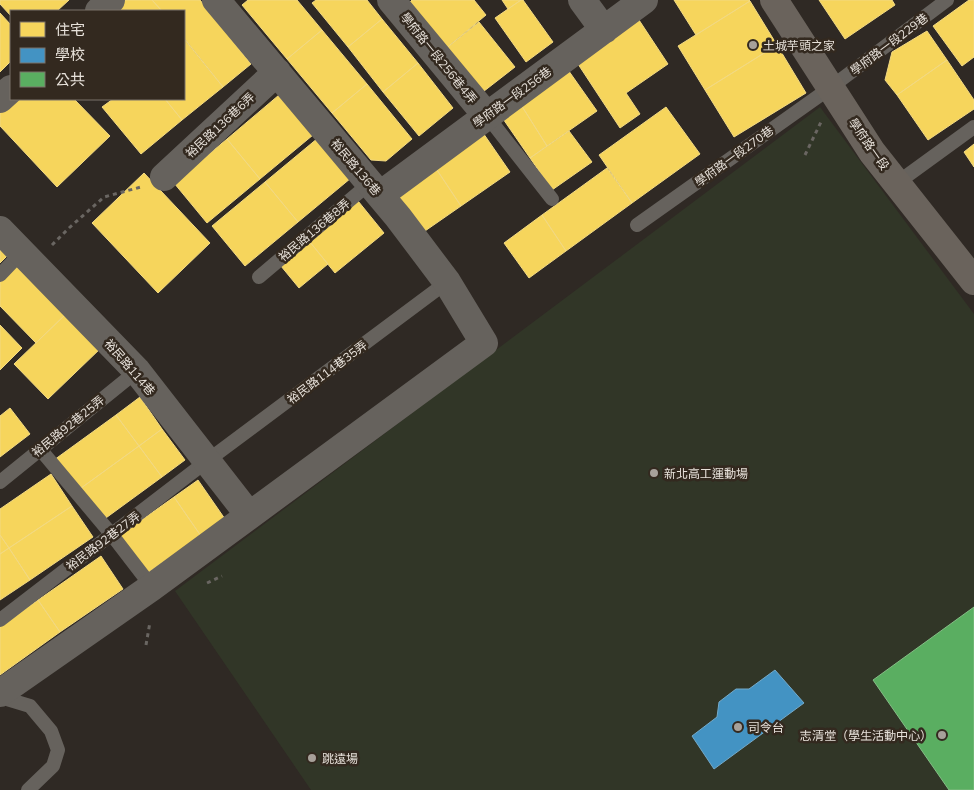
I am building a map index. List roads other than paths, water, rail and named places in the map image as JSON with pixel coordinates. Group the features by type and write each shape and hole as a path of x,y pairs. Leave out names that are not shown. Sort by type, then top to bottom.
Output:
{"street":[{"path":"99,10 111,0"},
{"name":"裕民路136巷","path":"216,0 375,189 447,282 484,343 249,515"},
{"name":"學府路一段256巷4弄","path":"391,0 487,116"},
{"path":"582,0 604,30"},
{"name":"學府路一段256巷","path":"375,189 487,116 644,0"},
{"name":"學府路一段","path":"774,0 872,152 974,281"},
{"name":"裕民路136巷6弄","path":"164,177 277,72"},
{"path":"0,99 10,90"},
{"name":"裕民路114巷","path":"0,230 137,371 249,515"},
{"path":"0,693 249,515"}],"lane":[{"name":"學府路一段229巷","path":"830,88 947,0"},
{"name":"學府路一段270巷","path":"638,225 830,88"},
{"path":"487,116 552,199"},
{"path":"897,183 974,127"},
{"name":"裕民路136巷8弄","path":"259,277 375,189"},
{"path":"0,275 28,259"},
{"name":"裕民路114巷35弄","path":"207,462 447,282"},
{"name":"裕民路92巷25弄","path":"0,482 137,371"},
{"path":"40,449 112,534 152,586"},
{"name":"裕民路92巷27弄","path":"0,620 207,462"},
{"path":"0,697 30,706 51,731 58,750 53,766 28,790"}],"place":[{"name":"土城芋頭之家","path":"753,45"},
{"name":"新北高工運動場","path":"654,473"},
{"name":"司令台","path":"738,727"},
{"name":"志清堂（學生活動中心）","path":"942,735"},
{"name":"跳遠場","path":"312,758"}]}
